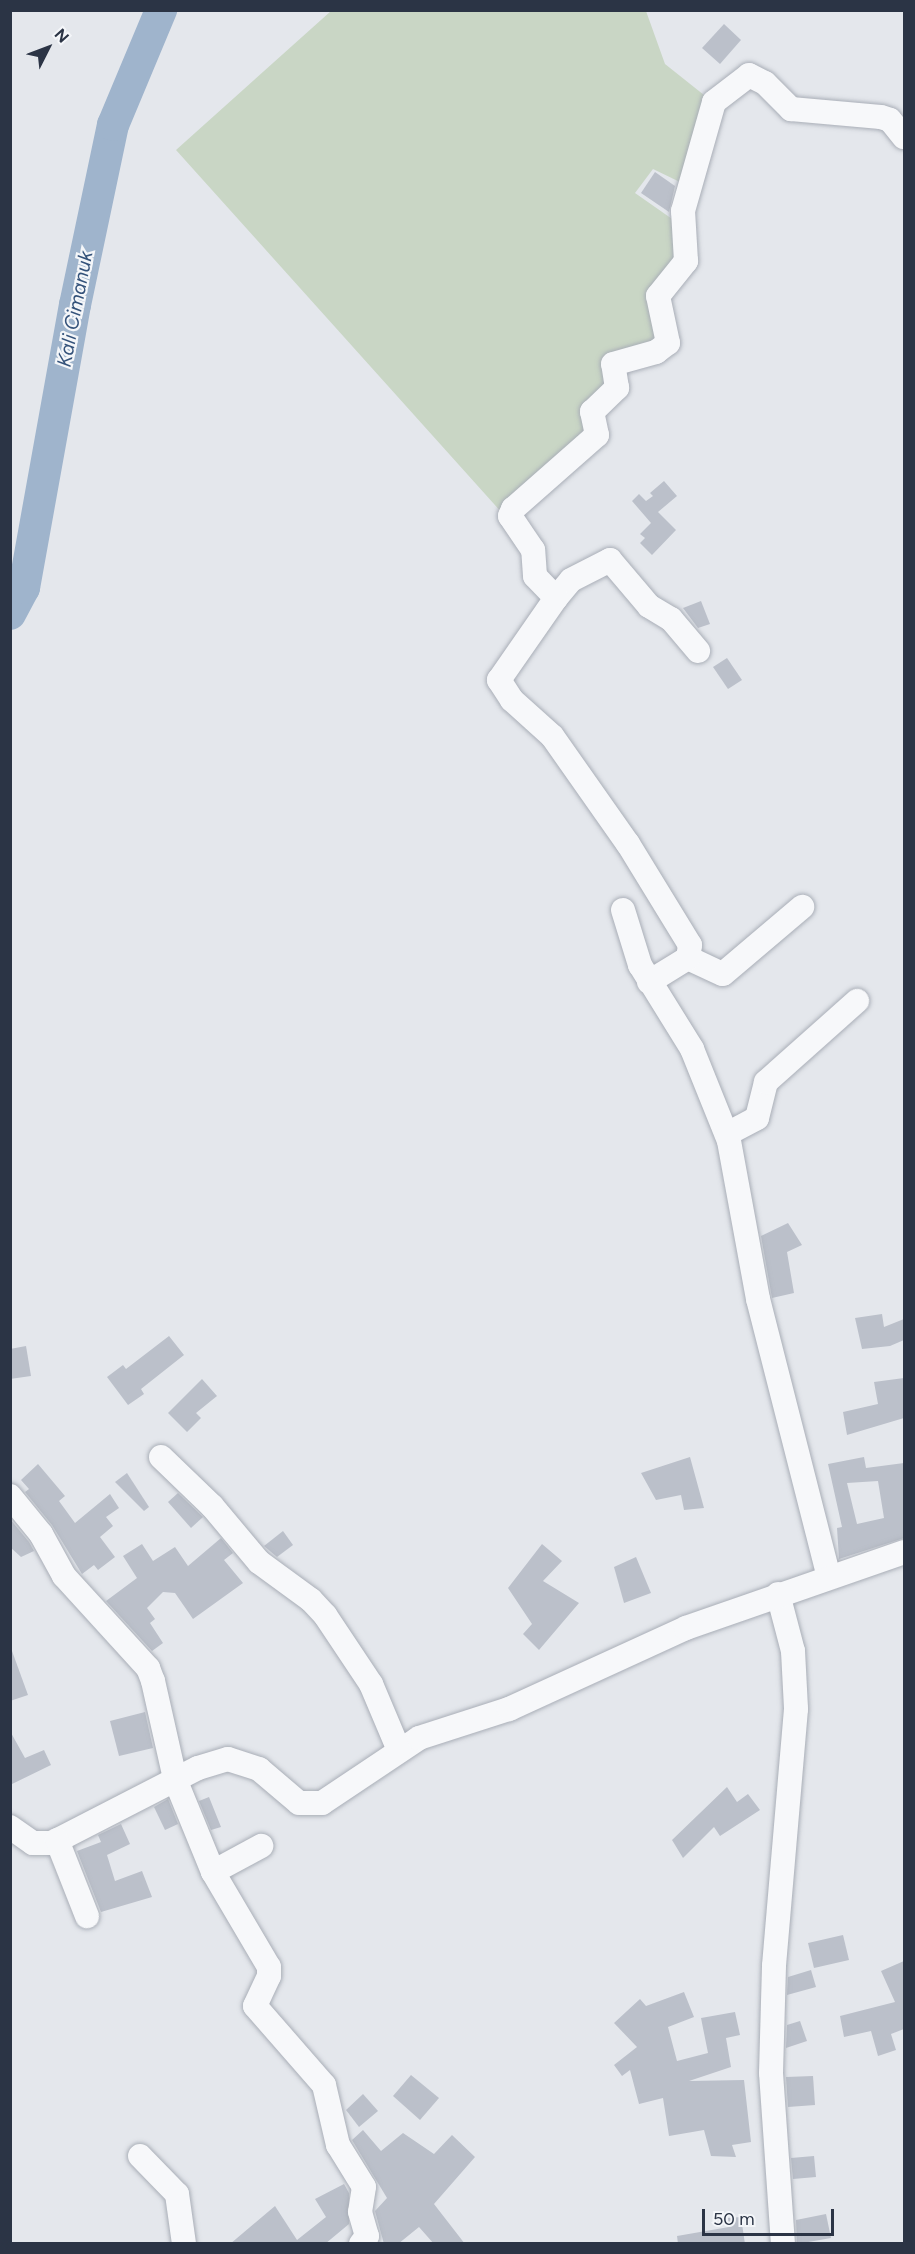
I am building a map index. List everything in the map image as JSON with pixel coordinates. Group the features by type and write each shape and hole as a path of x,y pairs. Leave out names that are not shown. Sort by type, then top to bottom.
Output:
{"street":[{"path":"556,598 535,576 533,550 510,516 513,509 597,435 592,412 617,388 613,364 656,352 668,343 658,296 686,261 683,211 711,105 738,80 748,75 765,83 791,109 881,117 890,120 904,137"},
{"path":"649,982 688,958 692,951 690,945 628,844 552,736 512,700 499,680 571,580 610,560 649,606 671,619 698,651"},
{"path":"688,958 723,974 802,907"},
{"path":"623,910 649,982 674,1015 692,1049 727,1134 758,1299 829,1577"},
{"path":"727,1134 757,1118 766,1082 857,1001"},
{"path":"161,1457 212,1506 259,1562 311,1600 325,1615 371,1684 398,1748"},
{"path":"10,1496 40,1533 64,1576 148,1668 175,1779 213,1872 269,1967 269,1976 255,2006 327,2091 338,2145 364,2187 360,2212 367,2236 361,2244"},
{"path":"10,1827 33,1844 43,1846 175,1779 217,1761 243,1762 259,1769 287,1796 311,1805 337,1795 398,1748 445,1727 509,1709 686,1628 778,1594 904,1552"},
{"path":"778,1594 793,1651 796,1709 774,1966 771,2073 783,2244"},
{"path":"57,1840 87,1916"},
{"path":"213,1872 261,1846"},
{"path":"140,2156 177,2194 184,2244"}],"green space":[{"path":"331,11 646,11 665,64 709,99 684,184 653,169 635,193 675,221 678,262 661,342 612,385 591,434 503,514 176,150"}],"building":[{"path":"724,24 741,40 720,64 702,48"},
{"path":"655,172 675,186 669,212 641,193"},
{"path":"664,481 677,496 658,512 676,530 652,555 640,543 645,538 640,534 651,523 632,501 639,494 646,501 653,496 650,493"},
{"path":"701,601 710,624 698,628 683,608"},
{"path":"727,658 742,680 728,689 713,667"},
{"path":"788,1223 802,1245 787,1252 794,1293 772,1298 761,1236"},
{"path":"882,1314 884,1327 904,1319 904,1340 890,1346 862,1349 855,1318"},
{"path":"169,1336 184,1355 141,1389 144,1394 128,1405 107,1377 123,1365 126,1369"},
{"path":"26,1346 31,1376 10,1379 10,1349"},
{"path":"904,1378 904,1418 847,1435 843,1412 878,1404 874,1382"},
{"path":"202,1379 217,1396 196,1413 201,1418 187,1432 168,1413"},
{"path":"690,1457 704,1508 684,1510 681,1495 656,1500 641,1473"},
{"path":"864,1457 866,1468 904,1463 904,1538 839,1559 837,1528 842,1527 828,1464","holes":["878,1481 884,1518 857,1524 847,1483"]},
{"path":"38,1464 65,1496 59,1501 75,1523 110,1494 119,1508 106,1517 113,1526 100,1537 115,1557 98,1570 94,1565 82,1574 52,1525 25,1492 29,1489 21,1480"},
{"path":"127,1473 149,1507 144,1511 115,1482"},
{"path":"178,1493 203,1517 191,1528 168,1502"},
{"path":"10,1519 34,1551 21,1557 10,1547"},
{"path":"283,1531 293,1545 277,1557 264,1546"},
{"path":"221,1538 233,1553 224,1560 243,1583 193,1619 175,1593 163,1592 147,1608 155,1619 150,1623 163,1643 152,1651 106,1601 137,1578 123,1556 142,1544 153,1561 175,1547 188,1566"},
{"path":"542,1544 562,1561 543,1581 579,1603 539,1650 523,1634 532,1624 508,1588"},
{"path":"636,1557 651,1593 624,1603 614,1567"},
{"path":"12,1651 28,1695 10,1701 10,1652"},
{"path":"145,1712 153,1748 119,1756 110,1721"},
{"path":"10,1731 25,1758 44,1750 51,1765 10,1785"},
{"path":"727,1787 737,1802 748,1794 760,1810 720,1836 714,1827 683,1858 672,1840"},
{"path":"209,1797 221,1827 211,1830 199,1801"},
{"path":"168,1799 178,1824 165,1830 154,1807"},
{"path":"121,1824 130,1844 107,1855 115,1881 142,1871 152,1897 101,1912 77,1851 101,1842 98,1835"},
{"path":"843,1935 849,1960 814,1968 808,1943"},
{"path":"904,1961 904,2029 891,2034 896,2050 878,2056 871,2031 844,2037 840,2016 895,2002 881,1971"},
{"path":"811,1970 816,1987 787,1995 788,1977"},
{"path":"684,1992 694,2017 668,2027 677,2061 708,2053 701,2018 735,2012 740,2035 726,2038 731,2067 689,2081 744,2080 751,2142 732,2145 736,2157 711,2156 704,2130 669,2136 663,2098 639,2104 630,2070 622,2076 614,2065 637,2047 614,2023 640,1999 646,2006"},
{"path":"800,2021 807,2041 786,2048 787,2025"},
{"path":"411,2075 439,2098 420,2120 393,2096"},
{"path":"813,2076 815,2105 788,2107 786,2077"},
{"path":"363,2094 378,2111 359,2127 346,2110"},
{"path":"363,2130 381,2151 403,2133 434,2154 452,2135 475,2157 434,2204 465,2244 434,2244 419,2227 398,2244 384,2244 375,2211 387,2198 352,2140"},
{"path":"814,2156 816,2177 793,2179 791,2158"},
{"path":"344,2184 349,2193 349,2224 325,2244 230,2244 275,2206 297,2240 326,2217 315,2199"},
{"path":"826,2214 831,2238 797,2244 796,2220"},
{"path":"741,2217 745,2244 678,2244 677,2236 729,2227 728,2218"}],"waterway":[{"name":"Kali Cimanuk","path":"10,614 24,588 75,305 113,125 161,10"}]}
